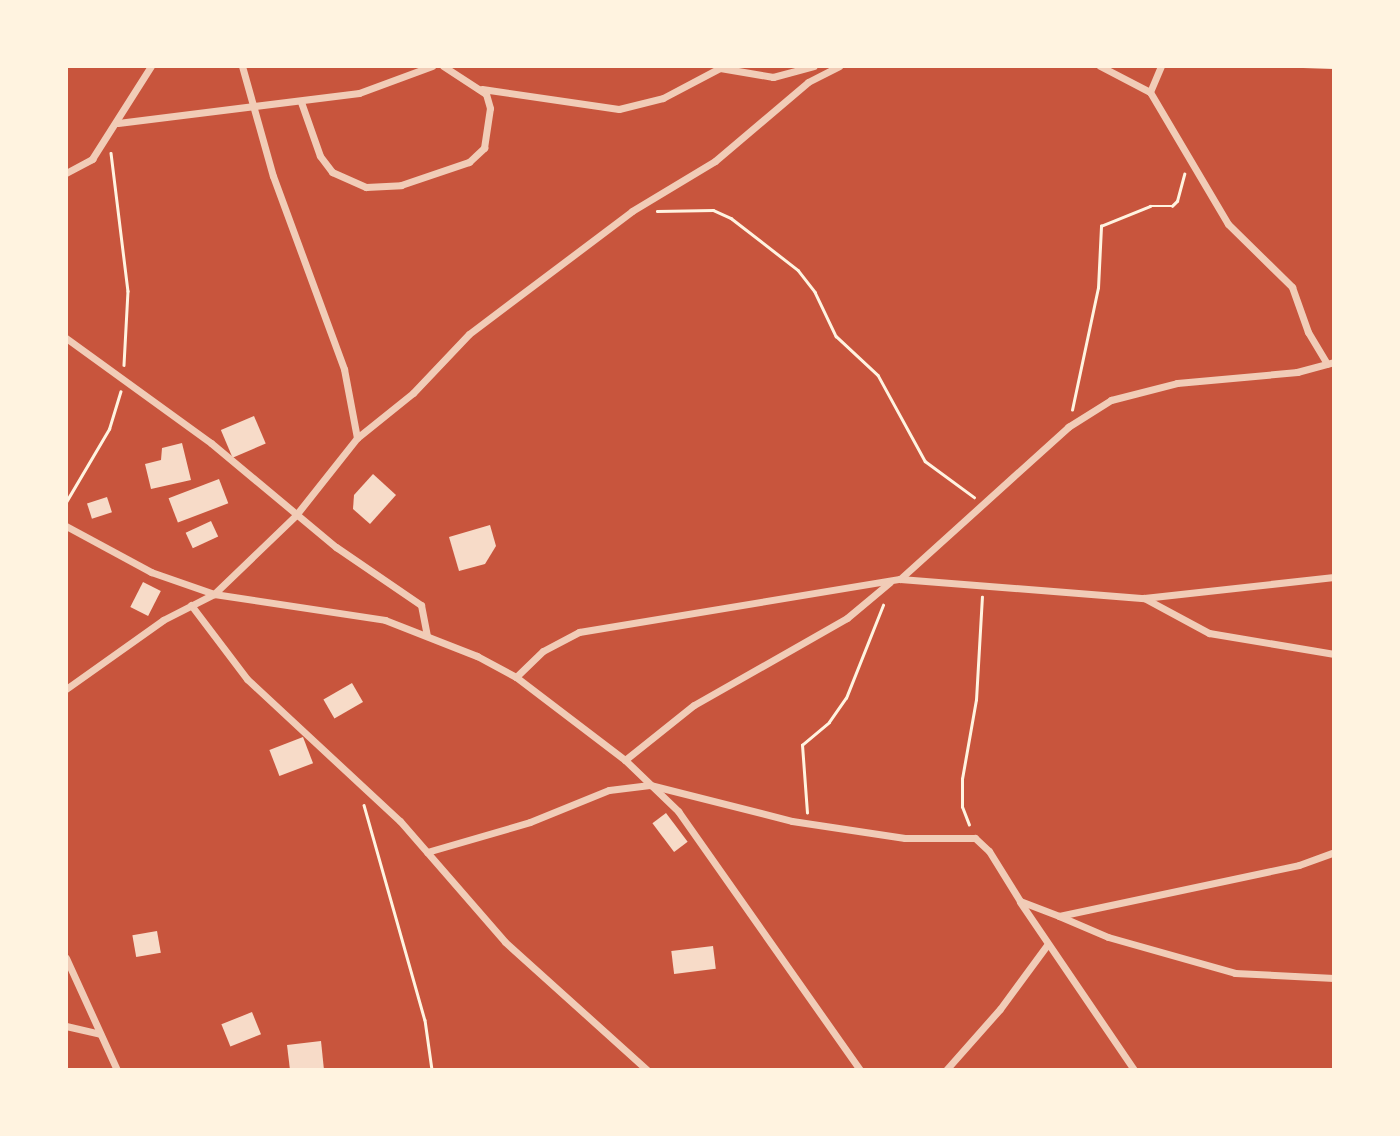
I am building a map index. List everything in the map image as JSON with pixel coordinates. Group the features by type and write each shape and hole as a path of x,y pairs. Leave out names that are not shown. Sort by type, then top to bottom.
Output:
{"street":[{"path":"66,173 92,159 118,123 151,66"},
{"path":"242,66 273,176 344,369 357,439"},
{"path":"118,123 256,109 359,93 432,66"},
{"path":"443,66 481,88 619,108 663,98 720,68 773,77 814,66"},
{"path":"66,689 163,620 214,594 296,515 357,439 413,393 469,334 632,211 707,167 808,82 839,66"},
{"path":"625,760 694,705 847,618 985,505 1068,427 1111,400 1150,388 1297,372 1330,363 1308,332 1292,287 1228,224 1150,92 1100,66"},
{"path":"1150,92 1160,66"},
{"path":"301,102 320,156 332,172 366,187 401,185 481,155 490,108 481,88"},
{"path":"66,338 123,379 296,515 421,605 427,635"},
{"path":"66,526 151,572 214,594 373,617 427,635 516,677 625,760 678,811 860,1069"},
{"path":"516,677 543,651 579,632 896,580 1144,598 1334,577"},
{"path":"1144,598 1209,633 1334,654"},
{"path":"191,605 247,679 427,852 505,942 647,1069"},
{"path":"427,852 530,822 609,790 650,785 808,824 905,838 975,838 989,851 1047,945 1134,1069"},
{"path":"1059,916 1299,865 1334,852"},
{"path":"1020,901 1108,937 1234,972 1334,978"},
{"path":"946,1069 1000,1009 1047,945"},
{"path":"66,958 117,1069"},
{"path":"66,1026 100,1034"}],"path":[{"path":"1303,66 1334,66"},
{"path":"66,502 109,429 123,379 129,309 109,136"},
{"path":"1068,427 1098,288 1101,226 1150,206 1172,206 1177,201 1188,156"},
{"path":"632,211 713,211 750,229 765,248 805,277 836,336 878,375 925,461 985,505"},
{"path":"975,838 962,807 962,779 976,700 982,586"},
{"path":"808,824 802,745 830,722 846,698 884,603"},
{"path":"359,785 425,1020 432,1069"}],"building":[{"path":"254,416 266,444 233,458 221,430"},
{"path":"182,443 191,480 151,489 145,464 161,460 162,448"},
{"path":"373,474 396,495 370,524 353,509 354,495"},
{"path":"219,479 228,503 178,523 169,498"},
{"path":"107,497 112,512 92,519 87,503"},
{"path":"211,521 218,536 193,548 186,533"},
{"path":"490,525 496,546 485,564 459,571 449,537"},
{"path":"143,582 161,591 148,616 130,607"},
{"path":"352,683 363,702 334,719 323,700"},
{"path":"303,737 313,763 279,776 269,750"},
{"path":"666,813 688,842 674,852 652,823"},
{"path":"157,931 161,953 136,957 132,935"},
{"path":"713,946 716,969 674,974 671,951"},
{"path":"252,1012 261,1034 230,1047 221,1024"},
{"path":"321,1041 324,1070 290,1070 287,1045"}]}
